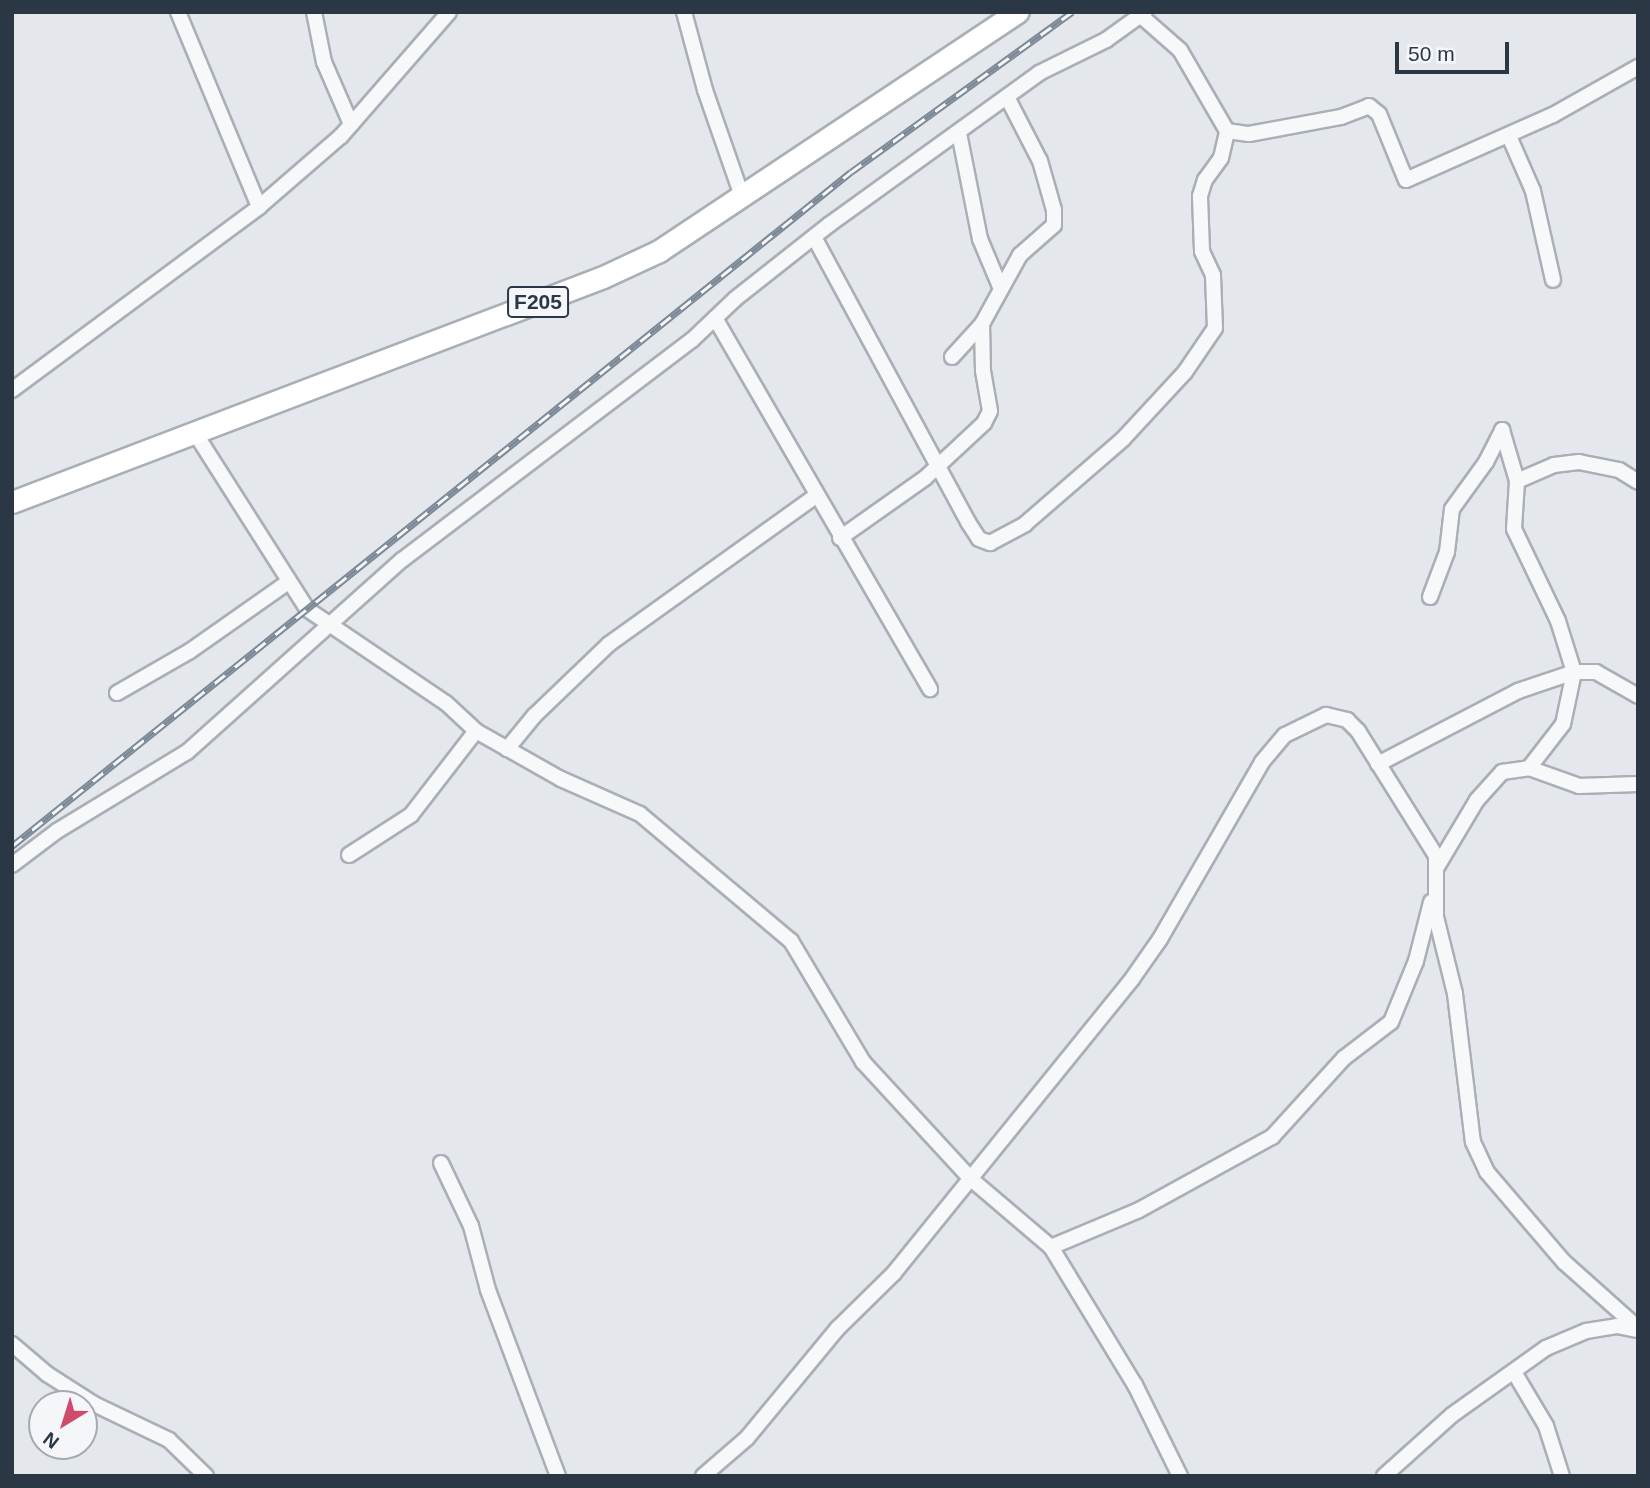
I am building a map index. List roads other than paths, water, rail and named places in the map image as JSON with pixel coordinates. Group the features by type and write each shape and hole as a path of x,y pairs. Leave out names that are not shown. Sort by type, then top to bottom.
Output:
{"main road":[{"name":"F205","path":"12,502 603,277 659,251 1018,12"}],"street":[{"path":"178,12 259,207"},
{"path":"314,12 324,62 351,124"},
{"path":"12,390 259,207 351,124 449,12"},
{"path":"684,12 705,90 742,196"},
{"path":"12,865 57,831 187,751 297,650 330,627 402,559 715,318 814,237 1039,73 1106,40 1142,14 1172,39 1227,131 1221,158 1205,180 1200,196 1202,251 1213,275 1215,328 1185,372 1123,439 1025,524 990,543 979,539 937,466 814,237"},
{"path":"1227,131 1248,134 1341,117 1369,106 1378,114 1406,180 1509,136 1638,67"},
{"path":"951,356 982,324 1020,255 1054,225 1055,210 1041,161 1007,97"},
{"path":"959,133 980,239 1001,289"},
{"path":"1509,136 1534,191 1553,280"},
{"path":"715,318 803,465 816,496 840,538 930,688"},
{"path":"840,538 937,466 984,423 990,411 983,371 982,324"},
{"path":"1430,597 1447,552 1452,509 1486,462 1502,430 1517,481 1514,529 1558,621 1574,672 1563,724 1529,768"},
{"path":"195,433 307,609 446,703 476,731 561,779 640,814 791,941 863,1062 971,1179 1051,1247 1129,1374 1180,1476"},
{"path":"1517,481 1554,465 1579,462 1619,470 1638,482"},
{"path":"507,749 534,716 609,644 816,496"},
{"path":"117,693 190,651 288,582"},
{"path":"1378,764 1518,691 1574,672 1596,672 1638,696"},
{"path":"703,1476 747,1438 799,1371 894,1273 971,1179 1160,939 1243,790 1285,735 1326,715 1336,716 1358,731 1436,856 1436,917 1455,994 1472,1142 1507,1200 1564,1262 1638,1329"},
{"path":"349,855 411,816 476,731"},
{"path":"1437,867 1487,786 1502,772 1529,768 1578,786 1638,784"},
{"path":"1051,1247 1139,1210 1272,1137 1344,1058 1391,1022 1416,961 1435,890"},
{"path":"441,1163 471,1226 488,1290 558,1476"},
{"path":"1384,1476 1452,1415 1546,1348 1586,1331 1617,1326 1638,1329"},
{"path":"12,1344 47,1374 94,1404 169,1440 206,1476"},
{"path":"1514,1372 1546,1426 1562,1476"}],"railway":[{"path":"12,846 851,172 1072,12"}]}
